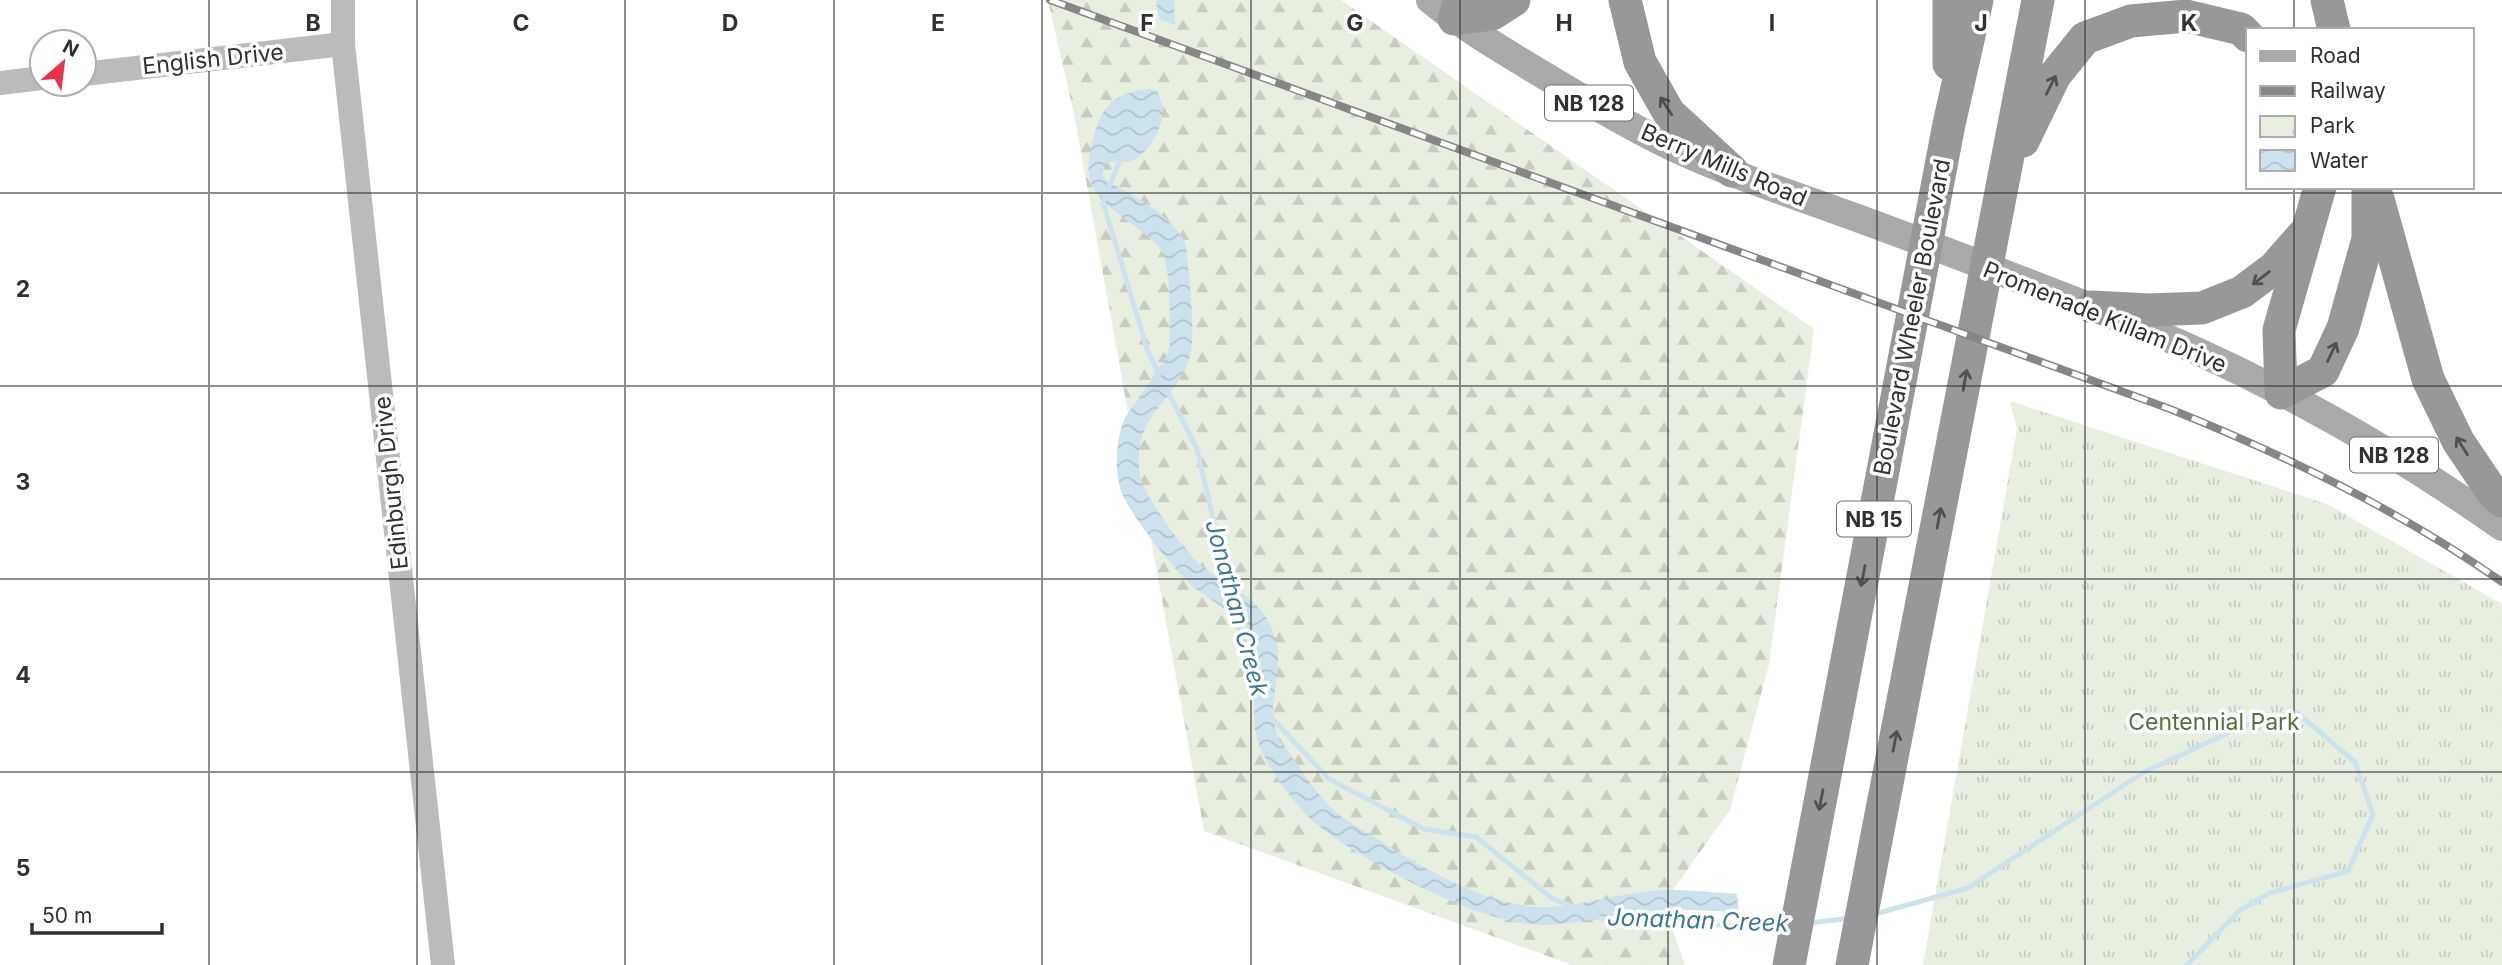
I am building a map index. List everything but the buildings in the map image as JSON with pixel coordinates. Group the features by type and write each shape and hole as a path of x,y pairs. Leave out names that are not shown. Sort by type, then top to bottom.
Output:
{"highway":[{"path":"1448,6 1492,14 1514,0"},
{"path":"1625,0 1640,62 1669,113 1732,171"},
{"path":"1949,0 1949,124"},
{"name":"Boulevard Wheeler Boulevard","path":"1795,938 1949,124 1977,0"},
{"name":"NB 15","path":"1852,965 2038,0"},
{"path":"2327,0 2334,28"},
{"path":"2000,190 2055,75 2085,38 2132,21 2186,16 2241,29 2246,34"},
{"path":"2319,189 2278,330 2281,393 2323,371 2343,328 2368,239 2368,189"},
{"path":"2376,189 2428,379 2458,441 2493,494 2502,501"},
{"path":"2092,307 2149,310 2202,308 2242,292 2253,284 2274,268 2309,229"}],"main road":[{"name":"Berry Mills Road","path":"1448,6 1588,102 1674,148 1961,258"},
{"name":"Promenade Killam Drive","path":"1961,258 2183,344 2390,452 2502,527"}],"street":[{"name":"Edinburgh Drive","path":"343,0 343,44 443,965"},
{"name":"English Drive","path":"98,72 343,44"},
{"path":"0,83 28,80"}],"green space":[{"path":"1048,0 1341,0 1814,329 1769,664 1730,810 1663,904 1685,965 1572,965 1204,831 1074,114"},
{"name":"Centennial Park","path":"2010,401 2327,504 2502,604 2502,965 1923,965 2017,429"}],"water":[{"path":"1156,0 1174,0 1175,25 1159,19"},
{"path":"1150,89 1157,91 1163,107 1155,137 1145,151 1133,160 1106,163 1102,174 1107,181 1162,215 1180,234 1186,245 1192,335 1189,359 1182,375 1147,424 1139,455 1140,475 1157,510 1187,551 1204,568 1247,597 1267,619 1278,650 1273,706 1277,735 1282,744 1319,794 1341,816 1434,873 1480,894 1526,906 1548,907 1650,891 1705,891 1737,894 1739,912 1660,910 1544,925 1520,923 1492,916 1461,905 1399,876 1344,844 1306,815 1281,783 1262,752 1256,735 1254,717 1257,664 1256,648 1251,634 1241,621 1192,586 1179,572 1132,512 1121,491 1117,474 1117,454 1125,418 1166,357 1170,345 1169,287 1163,254 1150,239 1101,199 1090,178 1089,164 1097,126 1105,110 1117,98"}],"waterway":[{"name":"Jonathan Creek","path":"1108,189 1122,156"},
{"name":"Jonathan Creek","path":"1105,198 1103,202 1148,352 1159,374"},
{"name":"Jonathan Creek","path":"1165,386 1197,449 1230,592"},
{"name":"Jonathan Creek","path":"1235,612 1257,701"},
{"name":"Jonathan Creek","path":"1875,914 1968,888 2144,772 2241,727 2296,712 2355,762 2373,814 2348,871 2270,893 2240,910 2187,965"},
{"name":"Jonathan Creek","path":"1270,716 1329,779 1424,829 1476,837 1553,899 1571,906"},
{"name":"Jonathan Creek","path":"1593,915 1610,922 1785,927"},
{"name":"Jonathan Creek","path":"1809,923 1851,918"}],"railway":[{"path":"1050,0 2170,409 2341,486 2423,531 2502,582"}]}
